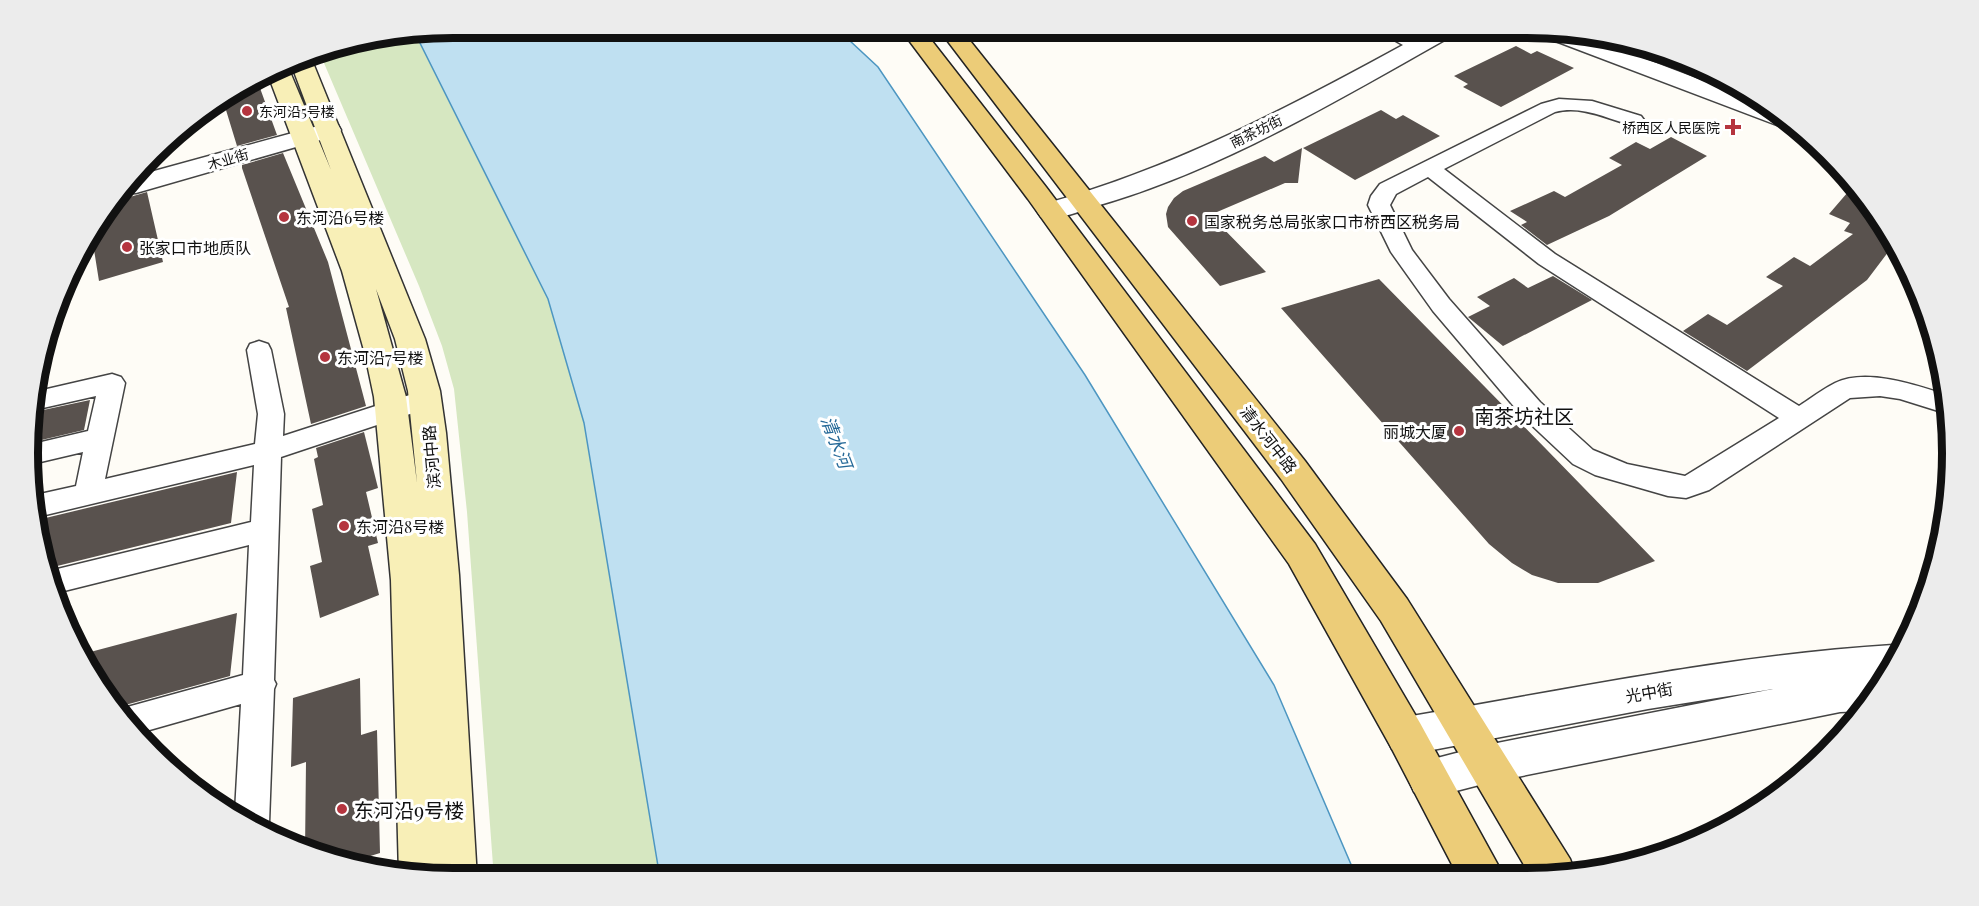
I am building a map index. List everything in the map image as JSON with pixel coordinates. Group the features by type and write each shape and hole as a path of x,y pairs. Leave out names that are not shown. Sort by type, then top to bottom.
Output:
{"main road":[{"path":"918,38 1046,205 1302,554 1406,736 1478,868"},
{"name":"清水河中路","path":"957,38 1307,489 1394,610 1550,868"},
{"name":"滨河中路","path":"302,66 342,230 371,316 392,409 405,519 415,661 421,867"},
{"name":"滨河中路","path":"282,74 317,133 410,339 425,399 430,433 441,575 454,868"}],"street":[{"name":"南茶坊街","path":"1046,205 1082,197 1177,169 1309,105 1405,38"},
{"path":"1575,40 1761,111"},
{"path":"1628,50 1714,82"},
{"path":"1634,120 1584,104 1557,105 1388,189 1382,196 1379,205 1402,252 1441,305 1531,409 1583,457 1627,475 1686,487 1699,482 1797,417 1845,389 1861,387 1902,390 1938,402"},
{"name":"木业街","path":"135,186 317,133"},
{"path":"1429,168 1546,259 1797,417"},
{"path":"252,817 271,414 259,350"},
{"path":"41,398 112,383 88,493"},
{"path":"41,505 268,451 425,399"},
{"path":"38,453 100,438"},
{"path":"58,581 265,530"},
{"name":"光中街","path":"1406,736 1759,672 1834,664 1885,662"},
{"path":"135,719 260,684"},
{"path":"1429,778 1487,764 1840,694 1865,693"}],"green space":[{"path":"418,39 548,299 584,423 658,868 493,868 467,512 454,389 442,346 419,286 322,59 372,45"}],"water":[{"name":"清水河","path":"847,38 878,67 1085,375 1274,685 1353,868 658,868 584,423 548,299 418,39"}],"building":[{"path":"1516,46 1531,54 1537,51 1574,68 1501,107 1463,87 1468,84 1454,76"},
{"name":"东河沿5号楼","path":"259,85 277,135 237,146 225,106"},
{"path":"1381,110 1396,119 1403,115 1440,136 1355,180 1303,148"},
{"path":"1671,137 1707,156 1609,216 1547,245 1521,225 1527,222 1510,211 1554,191 1565,197 1622,165 1609,158 1636,142 1650,149"},
{"name":"国家税务总局张家口市桥西区税务局","path":"1302,148 1298,183 1285,183 1210,215 1266,272 1220,286 1168,227 1166,214 1168,207 1183,191 1265,156 1274,162"},
{"path":"283,153 328,262 366,406 311,424 286,308 289,307 242,168 242,165"},
{"path":"1849,191 1886,245 1889,251 1867,280 1747,371 1683,331 1708,314 1727,325 1783,286 1766,277 1794,257 1810,266 1853,234 1844,231 1850,223 1829,214"},
{"name":"张家口市地质队","path":"147,192 163,262 99,281 93,245 124,199"},
{"path":"1553,276 1592,300 1503,346 1468,317 1490,306 1477,297 1514,278 1528,288"},
{"name":"丽城大厦","path":"1379,279 1655,561 1598,583 1558,583 1532,575 1512,563 1489,544 1281,308"},
{"path":"90,400 84,430 38,441 40,411"},
{"name":"东河沿8号楼","path":"364,432 378,488 366,492 378,543 368,546 379,595 320,618 310,566 322,562 312,509 323,505 314,459 318,457 316,448"},
{"path":"237,472 231,523 54,567 43,519"},
{"path":"237,613 230,676 123,706 88,653"},
{"name":"东河沿9号楼","path":"360,678 361,735 377,730 380,853 364,859 305,841 306,762 291,767 293,698"}],"place":[{"name":"东河沿5号楼","path":"247,111"},
{"name":"桥西区人民医院","path":"1733,127"},
{"name":"东河沿6号楼","path":"284,217"},
{"name":"国家税务总局张家口市桥西区税务局","path":"1192,221"},
{"name":"张家口市地质队","path":"127,247"},
{"name":"东河沿7号楼","path":"325,357"},
{"name":"丽城大厦","path":"1459,431"},
{"name":"东河沿8号楼","path":"344,526"},
{"name":"东河沿9号楼","path":"342,809"}],"district":[{"name":"南茶坊社区","path":"1524,415"}]}
